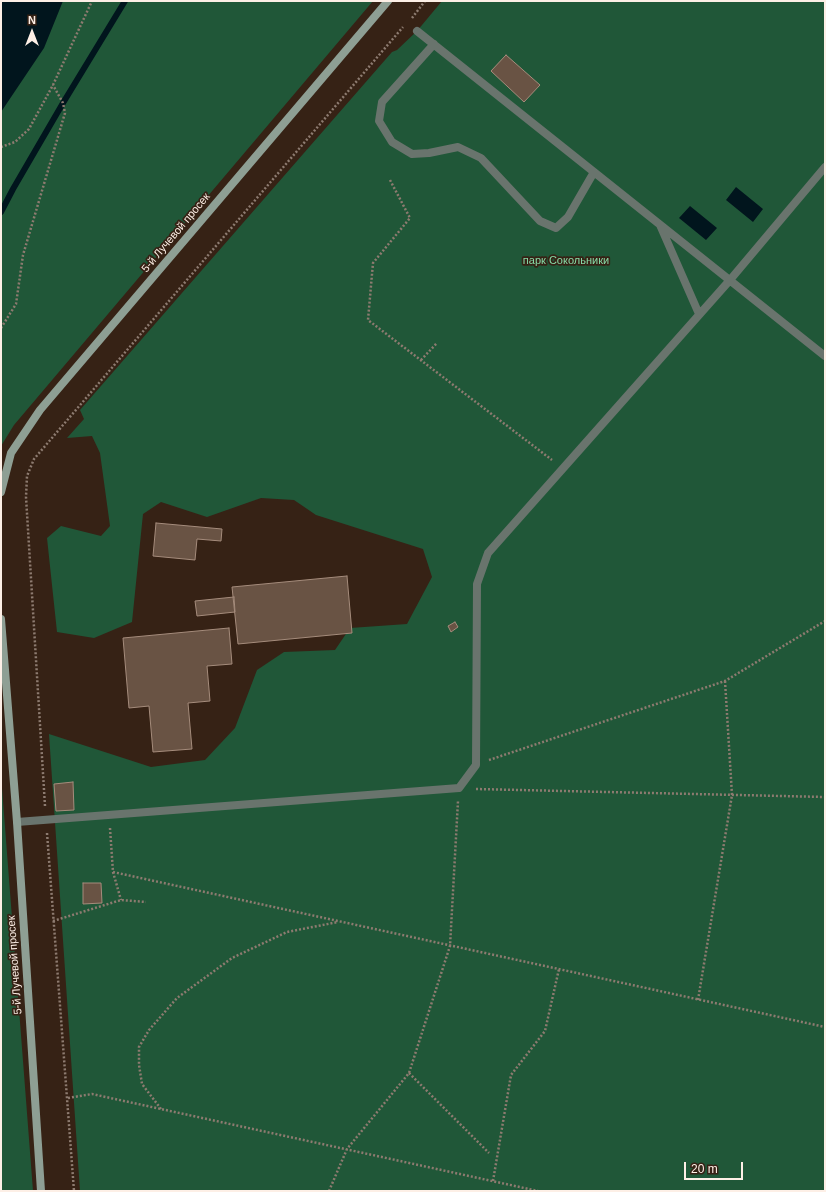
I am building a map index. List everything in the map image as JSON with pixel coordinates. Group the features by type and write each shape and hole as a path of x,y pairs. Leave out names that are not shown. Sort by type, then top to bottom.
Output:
{"street":[{"name":"5-й Лучевой просек","path":"1,492 11,453 40,410 388,1"},
{"name":"5-й Лучевой просек","path":"1,619 17,822 41,1191"}],"lane":[{"path":"417,31 825,356"},
{"path":"434,44 382,102 379,121 392,142 412,154 429,153 458,147 481,158 540,221 556,228 568,217 594,172"},
{"path":"17,822 459,788 476,765 477,584 488,552 730,280 825,167"},
{"path":"659,223 700,314"}],"path":[{"path":"1,147 15,142 28,129 53,85 92,1"},
{"path":"74,1191 46,820 26,498 27,476 34,459 425,1"},
{"path":"1,328 16,304 23,255 65,113 63,103 53,85"},
{"path":"390,180 410,218 373,263 368,320 563,468"},
{"path":"421,360 437,343"},
{"path":"476,765 724,681 825,621"},
{"path":"698,1000 732,795 724,681"},
{"path":"330,1191 347,1149 408,1073 450,946 459,788 825,797"},
{"path":"109,815 113,872 121,900"},
{"path":"113,872 825,1027"},
{"path":"53,921 121,900 146,902"},
{"path":"161,1109 142,1084 139,1065 140,1047 149,1030 177,998 232,958 287,932 340,922"},
{"path":"493,1181 511,1076 544,1031 559,969"},
{"path":"408,1073 489,1153"},
{"path":"68,1098 92,1094 538,1191"}],"green space":[{"path":"1,1 373,1 14,425 1,446"},
{"name":"парк Сокольники","path":"442,1 825,1 825,1191 80,1191 49,734 151,767 205,760 235,728 257,670 284,652 335,650 350,628 407,624 432,577 423,549 316,515 294,500 261,498 207,517 161,502 143,514 132,622 94,638 57,632 47,538 61,526 101,536 110,526 100,453 92,436 67,438 84,419 80,410 392,52 397,50 417,31"},
{"path":"1,775 33,1191 1,1191"}],"water":[{"path":"1,1 63,1 44,48 1,112"},
{"path":"736,187 763,209 753,222 726,200"},
{"path":"690,206 717,228 706,240 679,218"}],"building":[{"path":"506,55 540,85 524,102 491,71"},
{"path":"156,523 222,529 221,541 197,539 195,560 153,556"},
{"path":"347,576 352,633 238,644 232,587"},
{"path":"234,597 235,612 197,616 195,601"},
{"path":"455,622 458,627 451,632 448,626"},
{"path":"229,628 232,664 207,666 210,701 188,703 192,749 153,752 149,706 129,708 123,638"},
{"path":"73,782 74,810 56,811 54,784"},
{"path":"83,883 101,883 102,903 83,904"}],"waterway":[{"path":"1,212 63,103 125,1"}]}
